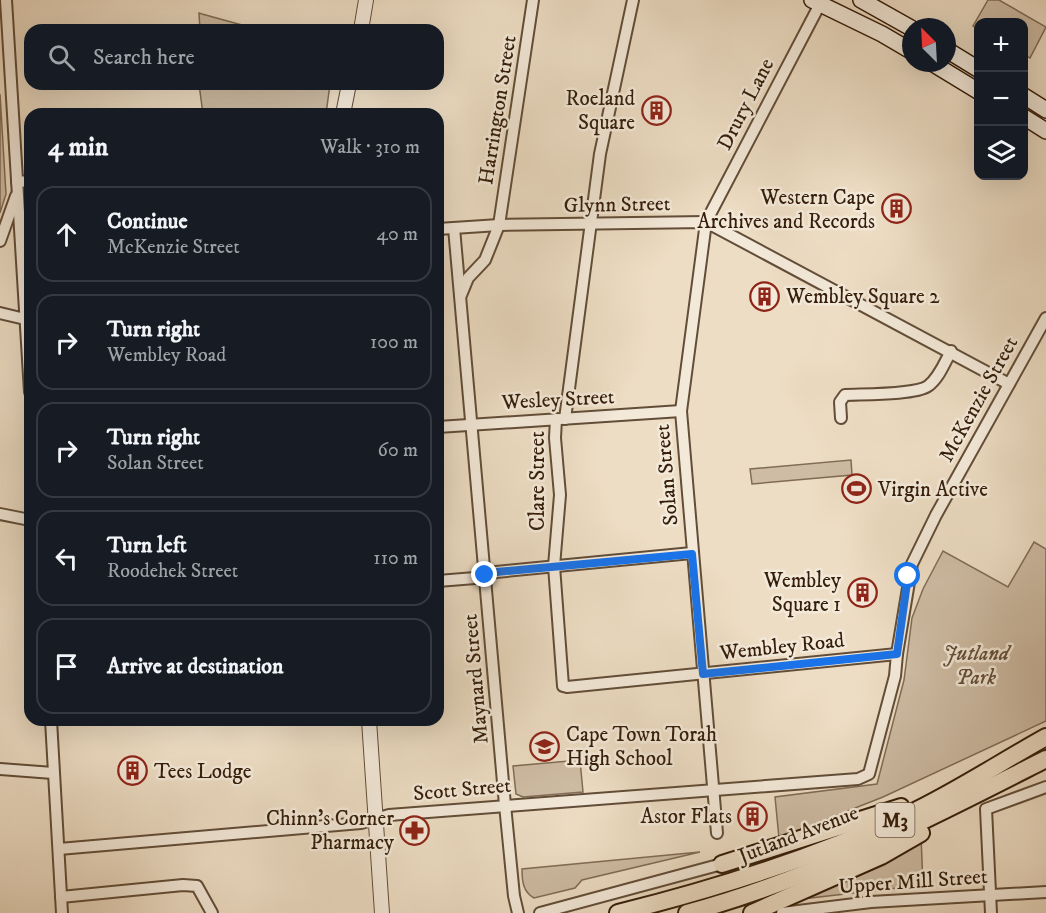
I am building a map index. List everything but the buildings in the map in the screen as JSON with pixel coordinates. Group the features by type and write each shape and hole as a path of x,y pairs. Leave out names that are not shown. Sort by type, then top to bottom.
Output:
{"main road":[{"path":"861,0 902,23"},
{"path":"816,2 902,46"},
{"path":"956,56 974,67"},
{"path":"947,72 974,89"},
{"path":"1028,99 1046,110"},
{"path":"1028,120 1046,131"},
{"name":"Jutland Avenue","path":"687,913 800,867 913,812 1046,737"},
{"name":"Jutland Avenue","path":"618,913 800,867 880,842 1046,759"},
{"path":"722,864 946,793"},
{"path":"752,913 881,856 940,822 978,793"}],"street":[{"path":"6,0 17,187 24,241"},
{"name":"Harrington Street","path":"499,225 533,0"},
{"name":"Clare Street","path":"563,686 554,566 560,495 555,438 560,419 600,154 633,0"},
{"path":"362,24 367,1"},
{"name":"Drury Lane","path":"706,222 816,2"},
{"path":"344,108 348,90"},
{"path":"0,241 17,187 24,184"},
{"name":"Glynn Street","path":"444,229 499,225 706,222 1009,384"},
{"name":"Solan Street","path":"706,222 681,411 717,833"},
{"path":"459,298 468,278 485,260 499,225"},
{"name":"Maynard Street","path":"454,228 505,805 514,896 518,913"},
{"path":"0,313 24,319"},
{"name":"McKenzie Street","path":"870,774 895,676 908,576 918,547 1046,318"},
{"path":"841,417 840,402 846,395 904,392 929,386 939,375 951,351"},
{"name":"Wesley Street","path":"444,426 681,411"},
{"path":"0,514 24,519"},
{"path":"444,580 554,566 692,554"},
{"name":"Wembley Road","path":"563,686 897,654"},
{"path":"51,726 62,913"},
{"path":"369,726 382,913"},
{"path":"0,769 53,773"},
{"name":"Scott Street","path":"59,849 361,823 389,815 858,779 870,774"},
{"path":"991,913 986,809 1046,787"},
{"path":"540,913 722,864"},
{"path":"61,897 183,885 197,886 212,913"},
{"name":"Upper Mill Street","path":"782,913 871,908 990,895 1046,892"}],"green space":[{"path":"988,0 999,0 1046,27 1030,58 1028,57 1028,18 978,18"},
{"path":"199,13 238,24 200,24"},
{"path":"200,90 329,90 327,108 202,108"},
{"path":"0,94 6,194 0,213"},
{"path":"851,460 852,475 752,484 750,469"},
{"name":"Jutland Park","path":"1034,542 1046,549 1046,721 883,797 779,838 775,797 877,784 904,680 912,618 923,589 943,551 1008,587"},
{"path":"580,760 583,792 523,797 516,794 513,766"},
{"path":"921,836 923,885 802,899"},
{"path":"700,852 582,880 575,888 534,898 527,893 523,882 522,869"}],"place":[{"name":"Roeland Square","path":"656,110"},
{"name":"Western Cape Archives and Records","path":"896,209"},
{"name":"Wembley Square 2","path":"765,296"},
{"name":"Virgin Active","path":"857,489"},
{"name":"Wembley Square 1","path":"862,592"},
{"name":"Cape Town Torah High School","path":"545,746"},
{"name":"Tees Lodge","path":"133,771"},
{"name":"Astor Flats","path":"753,816"},
{"name":"Chinn's Corner Pharmacy","path":"415,830"}],"route":[{"path":"485,575 496,572 692,554 703,674 897,654 908,576"}]}
